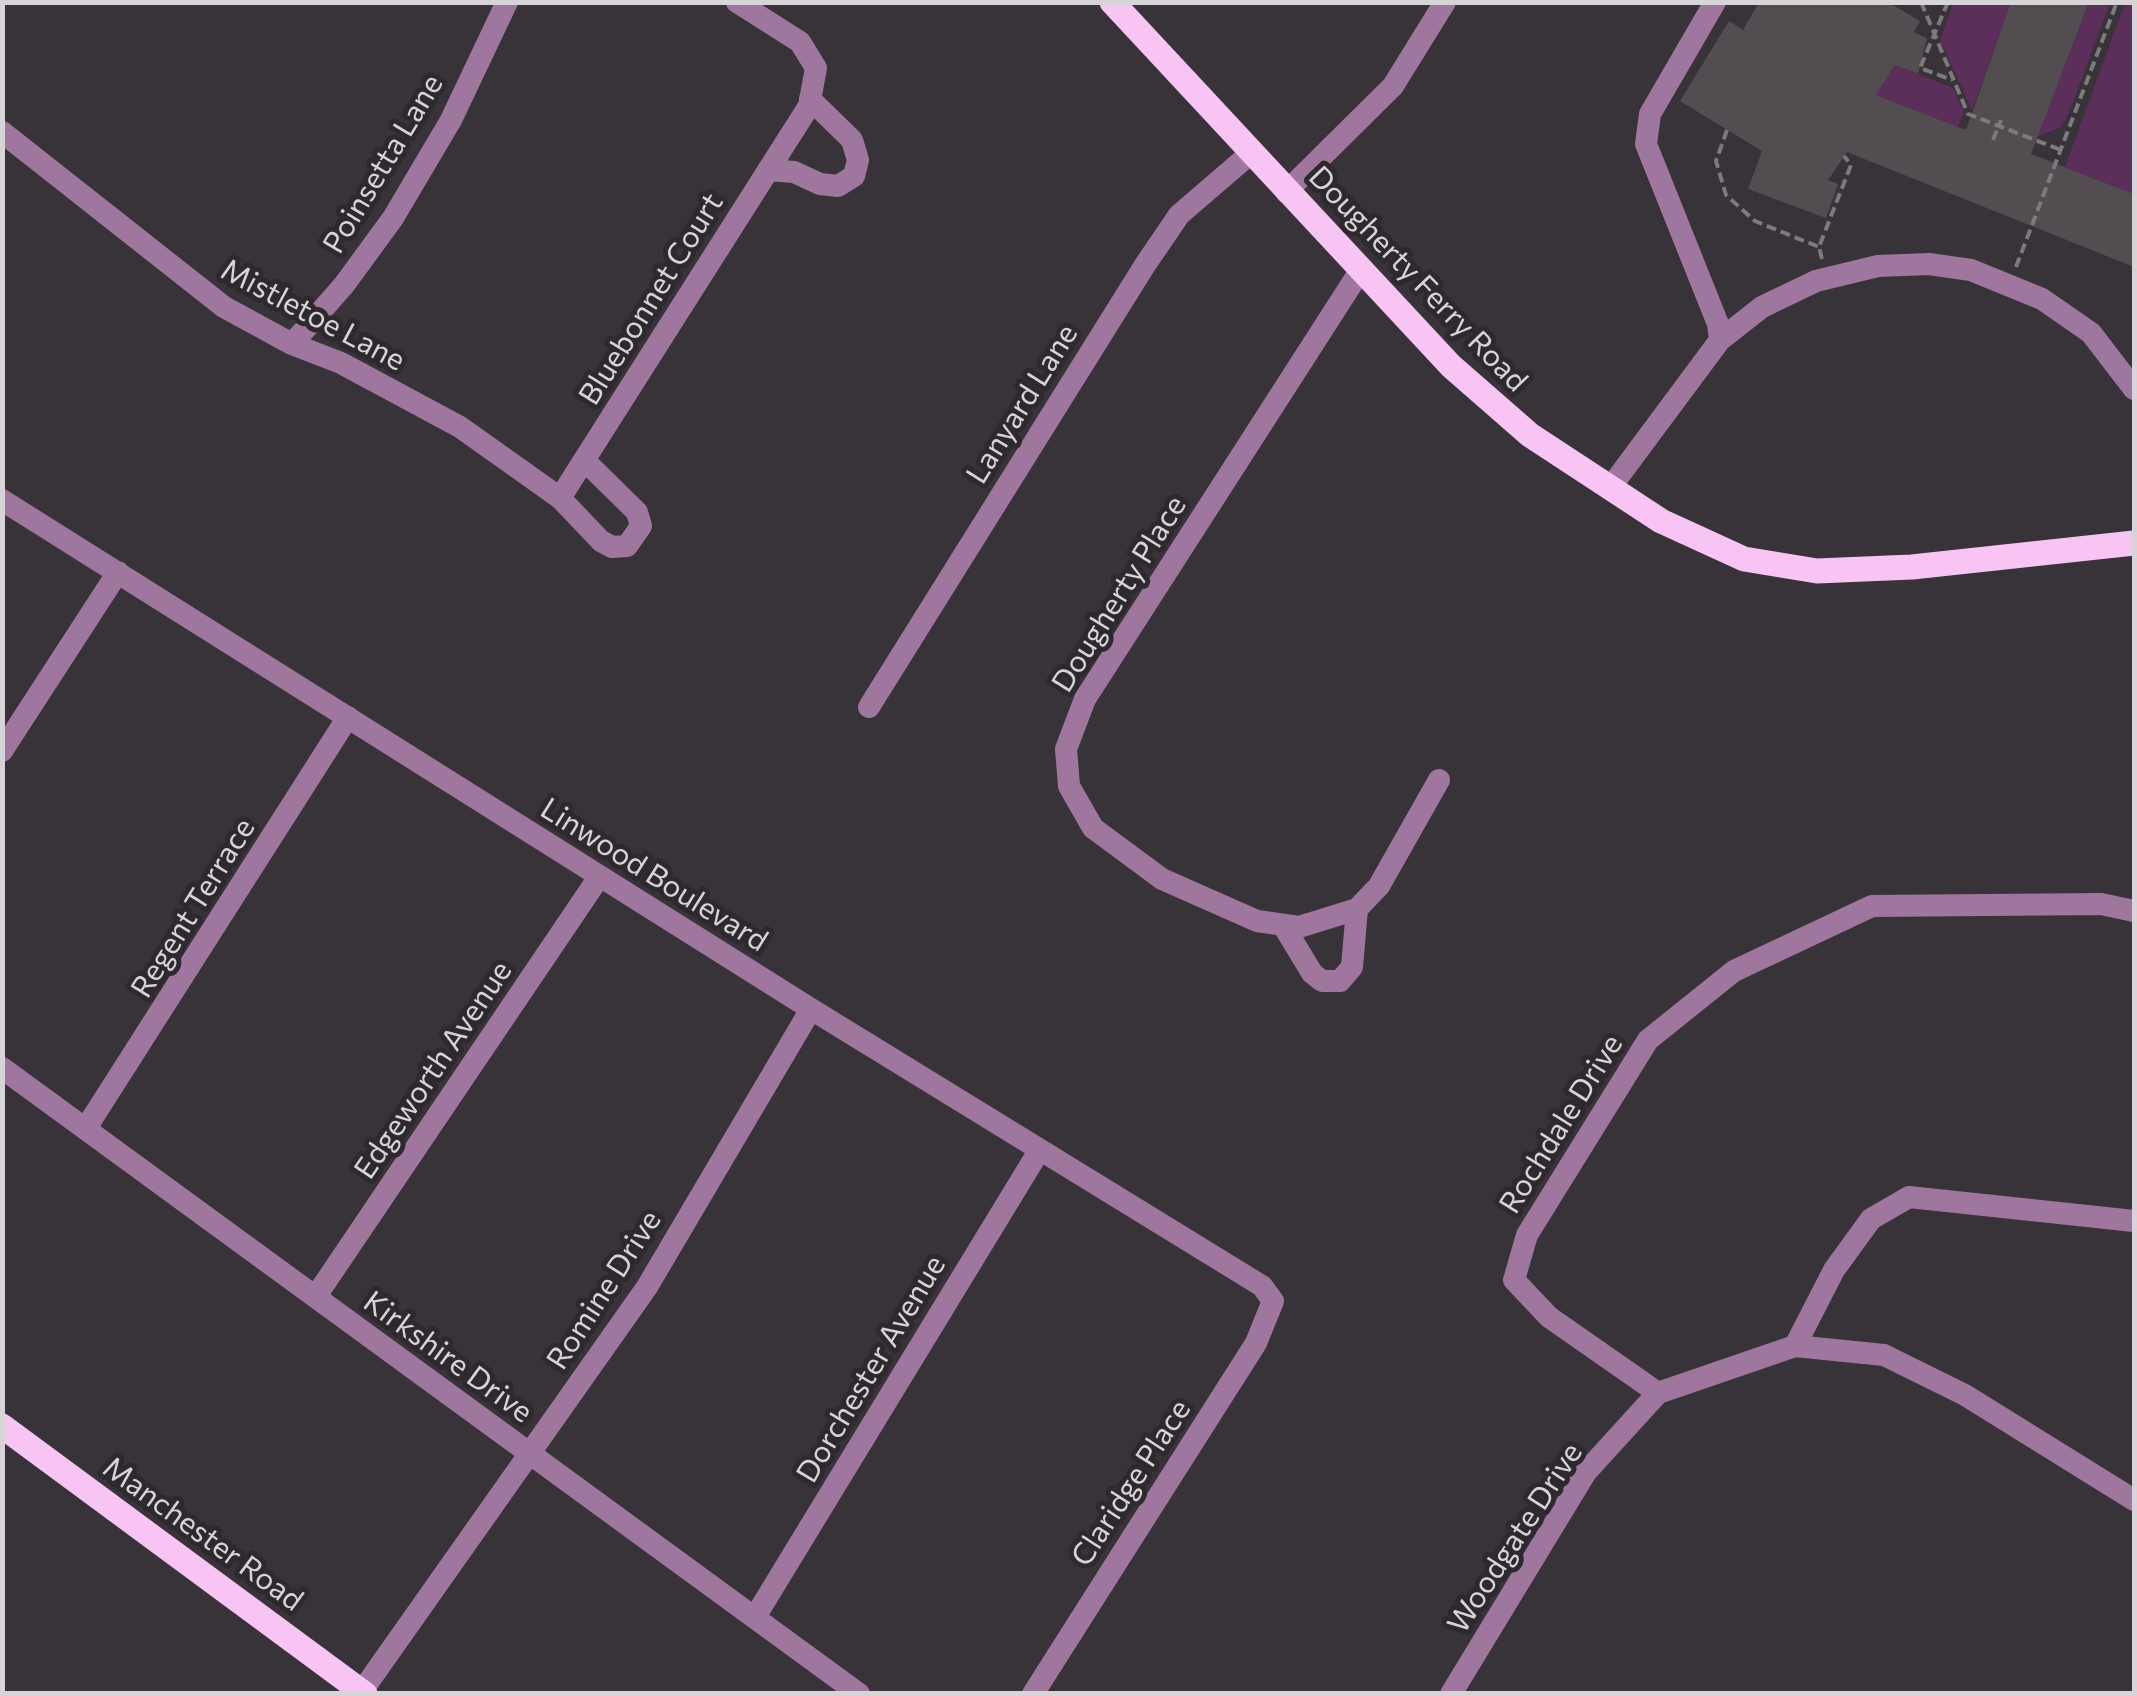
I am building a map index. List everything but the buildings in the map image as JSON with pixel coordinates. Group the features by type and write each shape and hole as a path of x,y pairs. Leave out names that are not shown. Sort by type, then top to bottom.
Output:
{"main road":[{"name":"Dougherty Ferry Road","path":"1112,2 1440,355 1515,424 1661,521 1744,559 1817,571 1912,568 2134,543"},
{"name":"Manchester Road","path":"3,1428 364,1692"}],"street":[{"name":"Poinsetta Lane","path":"292,344 344,286 394,218 451,120 506,2"},
{"name":"Bluebonnet Court","path":"560,498 810,99 816,68 800,42 737,2"},
{"path":"1286,192 1394,86 1445,2"},
{"path":"1714,2 1650,114 1646,144 1718,324 1720,340"},
{"path":"768,170 794,172 820,184 838,186 854,176 858,160 852,140 810,99"},
{"name":"Mistletoe Lane","path":"2,132 224,307 292,344 341,363 460,427 560,498"},
{"name":"Lanyard Lane","path":"869,707 1145,265 1180,215 1250,153"},
{"path":"1610,488 1720,340 1762,307 1827,278 1878,266 1930,264 1971,270 2042,300 2091,334 2134,389"},
{"name":"Dougherty Place","path":"1357,909 1299,927 1257,921 1162,879 1093,828 1069,786 1066,749 1085,699 1360,271"},
{"path":"560,498 586,528 612,547 627,546 636,537 641,526 637,512 584,460"},
{"name":"Linwood Boulevard","path":"2,500 1039,1152 1247,1275 1272,1301"},
{"path":"2,751 118,572"},
{"name":"Regent Terrace","path":"86,1128 348,717"},
{"path":"1283,924 1312,973 1322,981 1340,981 1352,966 1357,909 1379,886 1439,780"},
{"name":"Edgeworth Avenue","path":"316,1296 599,876"},
{"name":"Rochdale Drive","path":"1658,1392 1549,1317 1514,1280 1527,1235 1648,1040 1734,971 1872,906 2102,904 2134,912"},
{"name":"Romine Drive","path":"364,1692 647,1287 811,1010"},
{"name":"Kirkshire Drive","path":"2,1068 859,1694"},
{"name":"Dorchester Avenue","path":"755,1617 1039,1152"},
{"path":"2134,1221 1909,1196 1871,1219 1834,1270 1795,1346 1884,1355 1964,1395 2134,1500"},
{"name":"Claridge Place","path":"1033,1694 1256,1342 1272,1301"},
{"name":"Woodgate Drive","path":"1451,1694 1586,1472 1658,1392 1795,1346"}],"path":[{"path":"1921,2 1968,114 2000,123 2061,150"},
{"path":"1948,2 1920,68 1952,80"},
{"path":"2009,286 2117,2"},
{"path":"1993,140 2000,123"},
{"path":"1728,130 1716,161 1726,195 1755,221 1818,247"},
{"path":"1827,278 1818,247 1852,165 1844,156"}],"shaded area":[{"path":"1953,3 2011,3 1972,110 1940,41"},
{"path":"2089,3 2110,3 2069,113 2061,127 2037,137"},
{"path":"2125,3 2134,3 2134,194 2065,167"},
{"path":"1895,65 1953,88 1964,112 1958,127 1876,95"}]}
